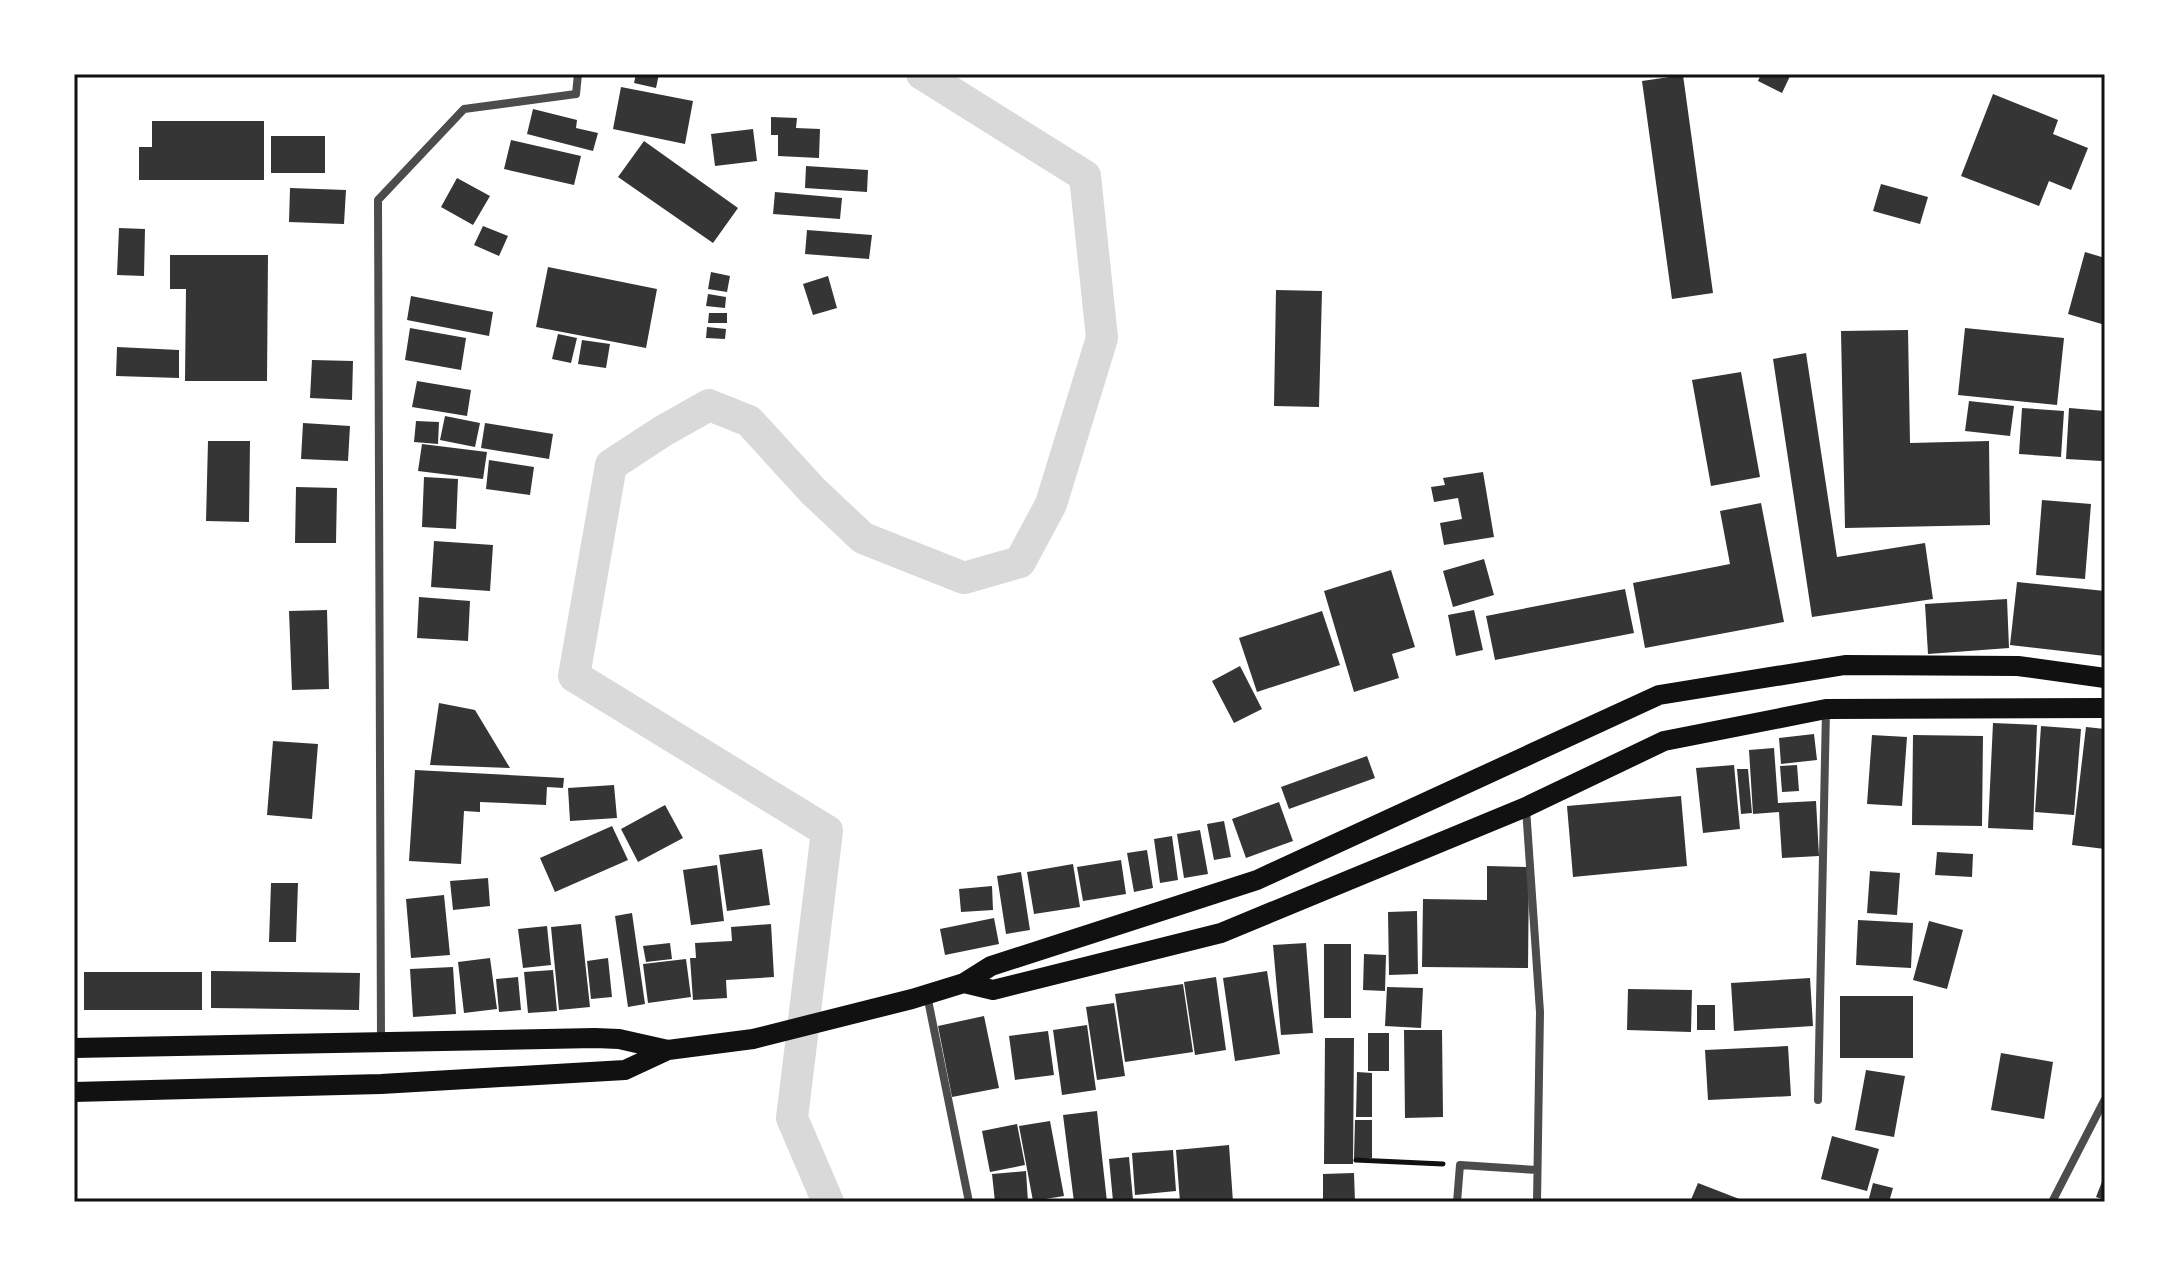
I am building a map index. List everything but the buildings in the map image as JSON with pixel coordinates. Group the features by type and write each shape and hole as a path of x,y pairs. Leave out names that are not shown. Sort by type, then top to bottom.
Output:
{"main road":[{"path":"74,1092 349,1085 625,1070 668,1050 753,1039 920,997 964,983 991,966 1257,880 1659,695 1845,665 2018,666 2105,678"},
{"path":"964,983 993,990 1221,933 1526,807 1664,741 1826,709 2105,708"},
{"path":"74,1048 619,1039 668,1050"}],"street":[{"path":"381,1043 378,200 464,109 576,94 578,74"},
{"path":"1818,1100 1826,709"},
{"path":"1526,807 1540,1012 1537,1202"},
{"path":"920,997 969,1202"},
{"path":"2052,1202 2105,1099"},
{"path":"1457,1202 1460,1165 1537,1170"}],"path":[{"path":"1356,1160 1460,1165"}],"waterway":[{"path":"828,1202 792,1118 827,831 574,676 611,465 709,405 749,421 813,491 863,538 964,578 1020,562 1051,504 1102,338 1085,176 922,74"}]}
